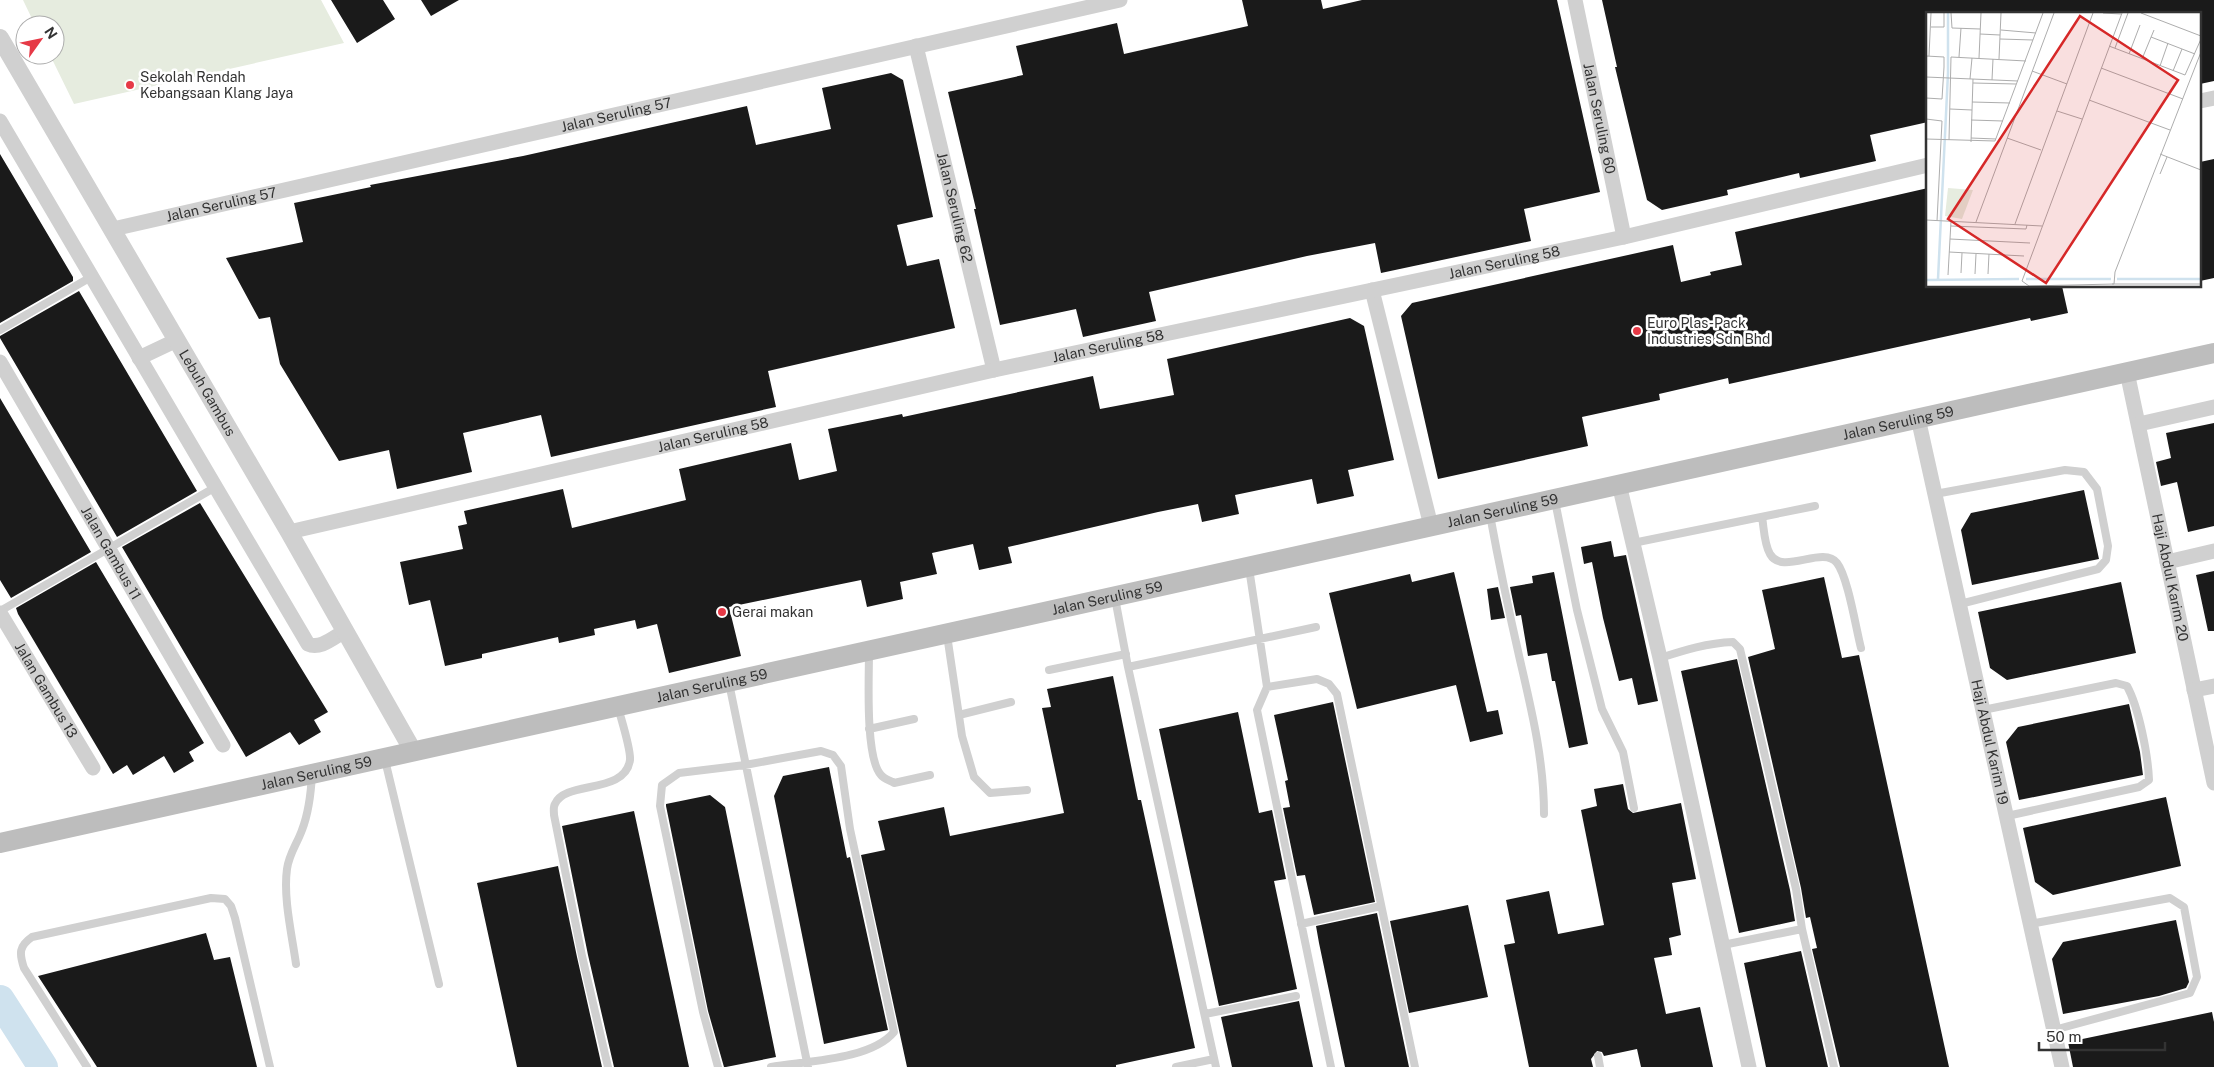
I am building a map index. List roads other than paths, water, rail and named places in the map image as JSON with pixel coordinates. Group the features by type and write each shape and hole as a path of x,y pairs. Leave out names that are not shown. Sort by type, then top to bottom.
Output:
{"main road":[{"name":"Jalan Seruling 59","path":"0,843 2214,353"}],"street":[{"name":"Jalan Seruling 57","path":"113,229 1120,0"},
{"name":"Jalan Seruling 60","path":"1576,0 1624,237"},
{"name":"Lebuh Gambus","path":"0,38 289,532 413,751"},
{"name":"Jalan Seruling 62","path":"916,46 994,370"},
{"path":"0,121 214,488 308,644 314,647 320,646 345,631"},
{"name":"Jalan Seruling 58","path":"289,532 994,370 1624,237 1926,166"},
{"path":"1372,290 1431,526"},
{"path":"139,358 177,340"},
{"name":"Jalan Gambus 11","path":"0,362 223,745"},
{"name":"Haji Abdul Karim 20","path":"2127,372 2214,783"},
{"path":"2138,424 2214,407"},
{"name":"Haji Abdul Karim 19","path":"1918,418 2062,1067"},
{"path":"1620,484 1749,1067"},
{"path":"2167,562 2214,551"},
{"name":"Jalan Gambus 13","path":"0,612 93,768"},
{"path":"2194,690 2214,686"}],"lane":[{"path":"0,330 91,277"},
{"path":"1936,494 2065,470 2084,472 2097,489 2108,546 2106,560 2098,569 1960,604"},
{"path":"0,612 214,488"},
{"path":"1555,499 1576,610 1602,709 1622,752 1634,808"},
{"path":"1633,543 1815,506"},
{"path":"1489,513 1533,714 1544,779 1544,814"},
{"path":"1762,517 1769,552 1773,559 1782,562 1826,557 1838,564 1843,576 1861,648"},
{"path":"1248,566 1268,687 1258,710 1331,1067"},
{"path":"1115,596 1128,667 1215,1063 1176,1067"},
{"path":"1128,667 1316,627"},
{"path":"947,633 959,714 974,778 990,792 1027,790"},
{"path":"1660,658 1701,645 1718,643 1733,642 1740,649 1794,880 1802,929 1834,1067"},
{"path":"869,650 869,729 873,756 881,775 894,783 930,775"},
{"path":"1049,670 1126,654"},
{"path":"1268,687 1318,680 1329,684 1338,694 1415,1067"},
{"path":"728,681 808,1064"},
{"path":"1983,710 2116,683 2127,686 2132,696 2148,764 2149,780 2139,786 2007,816"},
{"path":"959,714 1011,702"},
{"path":"608,1067 580,946 554,815 554,804 562,795 620,778 626,769 630,759 618,706"},
{"path":"869,729 914,719"},
{"path":"718,1067 703,1012 660,806 662,784 680,773 821,751 833,755 842,766 850,829 894,1032 886,1041 860,1053 808,1064 770,1067"},
{"path":"384,758 440,984"},
{"path":"296,964 286,890 286,870 291,850 302,831 310,801 312,773"},
{"path":"87,1067 24,968 20,954 22,944 32,937 211,898 225,899 231,906 270,1067"},
{"path":"2030,924 2170,898 2184,907 2197,977 2190,993 2054,1030"},
{"path":"1301,924 1381,906"},
{"path":"1722,945 1802,929"},
{"path":"1205,1014 1296,996"},
{"path":"1598,1056 1600,1067"}],"waterway":[{"path":"0,1000 43,1067"}],"place":[{"name":"Sekolah Rendah Kebangsaan Klang Jaya","path":"130,85"},
{"name":"Euro Plas-Pack Industries Sdn Bhd","path":"1637,331"},
{"name":"Gerai makan","path":"722,612"}]}
